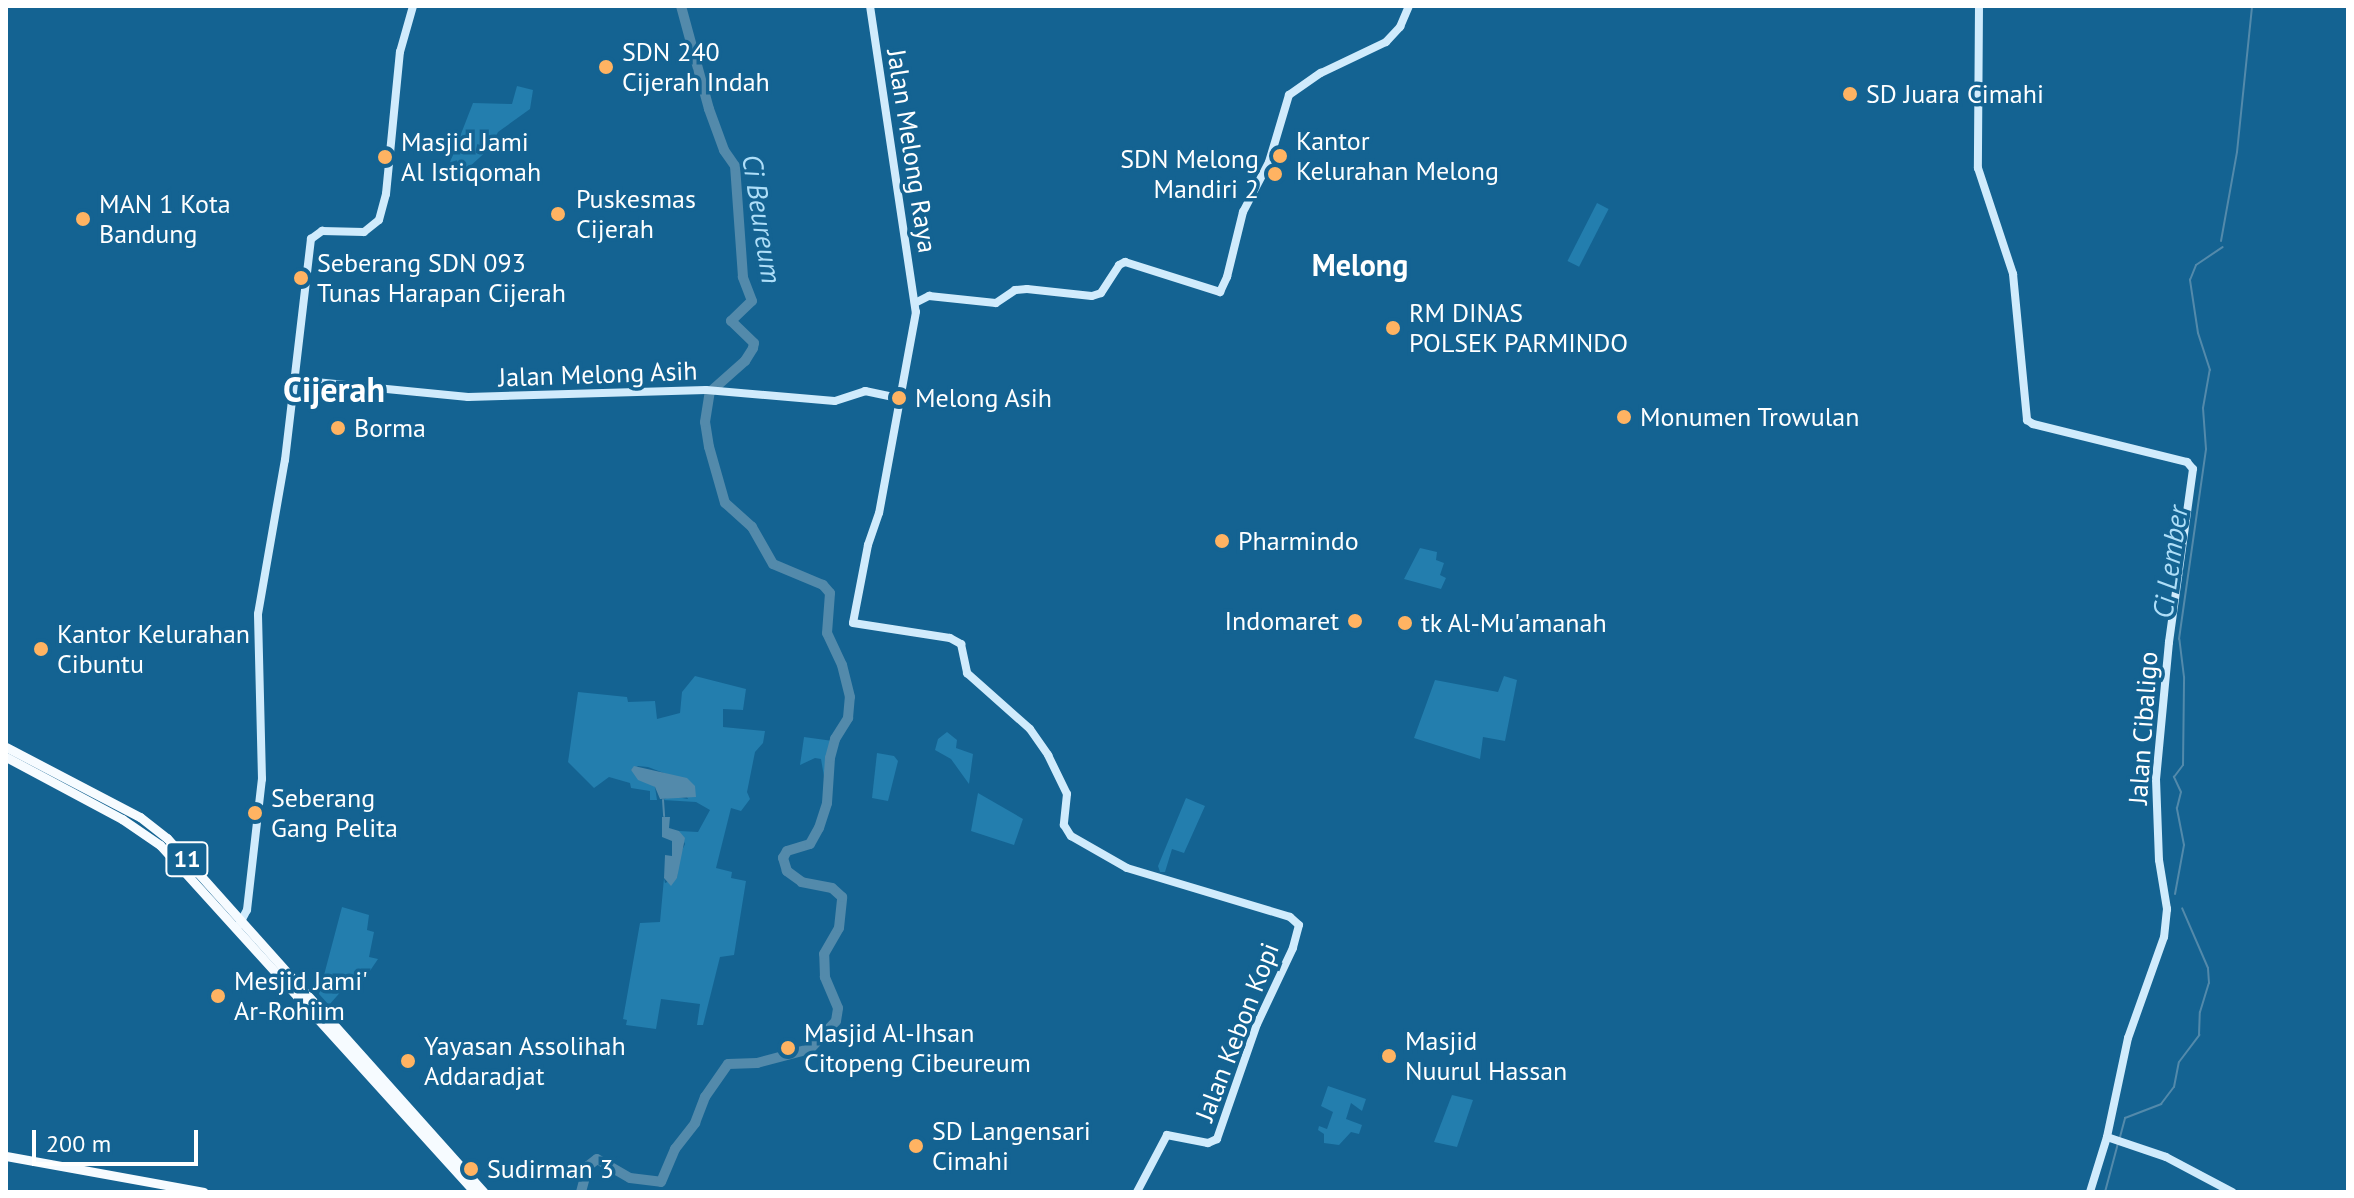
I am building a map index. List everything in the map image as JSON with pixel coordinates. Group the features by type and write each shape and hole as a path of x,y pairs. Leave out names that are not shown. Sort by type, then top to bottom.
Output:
{"highway":[{"name":"11","path":"6,747 167,838 475,1192"},
{"name":"11","path":"6,757 119,811"},
{"name":"11","path":"434,1142 484,1192"},
{"path":"6,1156 204,1192"}],"main road":[{"path":"240,923 252,877 262,779 258,614 295,380 312,236 322,231 364,232 375,225 383,210 400,52 413,6"},
{"name":"Jalan Melong Raya","path":"870,6 915,303 913,342 899,398"},
{"path":"915,303 929,296 996,303 1015,290 1027,289 1095,296 1125,262 1220,292 1227,277 1245,206 1269,162 1291,93 1321,73 1386,42 1400,27 1409,6"},
{"name":"Jalan Cibaligo","path":"1979,6 1978,168 2013,274 2029,421 2187,462 2193,469 2169,642 2156,779 2166,923 2151,982 2128,1038 2107,1137 2090,1192"},
{"name":"Jalan Melong Asih","path":"295,380 468,397 718,390 835,401 865,391 899,398"},
{"name":"Jalan Kebon Kopi","path":"899,398 879,513 866,556 853,623 950,638 961,644 967,673 1030,729 1048,755 1067,794 1064,825 1071,836 1127,868 1290,917 1299,925 1293,948 1257,1024 1217,1139 1208,1143 1167,1135 1137,1192"},
{"path":"2107,1137 2166,1157 2232,1192"}],"shaded area":[{"path":"517,86 533,90 530,109 498,132 490,148 467,169 447,170 473,103 512,104"},
{"path":"1597,203 1609,209 1579,267 1567,261"},
{"path":"1420,548 1437,552 1436,560 1444,563 1440,575 1446,578 1441,589 1404,579"},
{"path":"695,676 746,689 743,710 723,709 723,727 765,731 763,743 755,752 747,792 750,799 741,811 731,808 716,868 732,872 731,878 746,881 734,955 720,957 703,1025 697,1025 700,1004 661,999 656,1029 626,1025 627,1020 623,1019 640,923 660,922 664,878 665,883 677,878 679,857 685,844 679,831 698,832 710,810 696,802 663,800 671,796 688,799 677,778 648,767 638,766 631,770 655,787 657,800 650,800 650,791 631,788 630,783 609,777 594,788 568,762 578,692 627,697 628,702 655,701 657,719 680,713 682,692"},
{"path":"1504,676 1517,680 1505,741 1483,737 1480,759 1414,738 1435,680 1498,692"},
{"path":"947,732 957,740 956,748 973,754 969,784 951,759 935,750 938,739"},
{"path":"804,737 833,741 830,778 826,788 821,759 815,758 800,765"},
{"path":"877,753 894,756 898,761 888,801 872,798"},
{"path":"634,766 687,778 695,786 696,797 660,799 655,787 638,780 631,770"},
{"path":"978,793 1023,819 1014,845 971,831"},
{"path":"1186,798 1205,806 1184,853 1172,849 1165,872 1160,872 1158,866"},
{"path":"662,817 670,817 669,828 679,831 685,838 677,878 671,886 664,878 665,855 672,856 672,841 662,837"},
{"path":"342,907 369,915 367,930 374,932 369,957 378,959 357,990 344,988 329,1005 319,994"},
{"path":"1328,1086 1366,1099 1362,1111 1351,1103 1346,1119 1362,1125 1359,1134 1351,1132 1339,1145 1324,1143 1324,1134 1318,1130 1319,1126 1327,1129 1333,1112 1321,1106"},
{"path":"1452,1095 1473,1100 1457,1147 1434,1142"}],"waterway":[{"name":"Ci Beureum","path":"581,1192 588,1166 597,1159 630,1178 661,1182 675,1149 695,1123 705,1097 728,1064 757,1063 810,1049 836,1021 838,1008 825,977 824,954 839,928 842,897 832,888 802,882 787,871 783,858 787,851 810,844 819,828 827,803 830,758 835,739 848,718 850,697 842,665 827,633 830,593 823,585 773,564 752,527 725,503 709,447 705,422 710,392 745,361 753,348 754,343 731,321 752,301 743,277 735,166 724,150 709,109 681,6"},
{"name":"Ci Lember","path":"2221,241 2237,152 2252,6"},
{"name":"Ci Lember","path":"2175,894 2184,845 2177,808 2181,792 2174,777 2183,765 2184,677 2179,639 2206,449 2203,408 2210,370 2198,333 2190,280 2196,265 2223,247"},
{"path":"663,800 664,816"},
{"name":"Ci Lember","path":"2120,1137 2125,1118 2161,1104 2174,1087 2179,1062 2199,1035 2200,1012 2209,983 2208,968 2182,908"},
{"name":"Ci Lember","path":"2105,1192 2118,1143"}],"place":[{"name":"SDN 240 Cijerah Indah","path":"606,67"},
{"name":"SD Juara Cimahi","path":"1850,94"},
{"name":"Kantor Kelurahan Melong","path":"1280,156"},
{"name":"Masjid Jami Al Istiqomah","path":"385,157"},
{"name":"SDN Melong Mandiri 2","path":"1275,174"},
{"name":"Puskesmas Cijerah","path":"558,214"},
{"name":"MAN 1 Kota Bandung","path":"83,219"},
{"name":"Seberang SDN 093 Tunas Harapan Cijerah","path":"301,278"},
{"name":"RM DINAS POLSEK PARMINDO","path":"1393,328"},
{"name":"Melong Asih","path":"899,398"},
{"name":"Monumen Trowulan","path":"1624,417"},
{"name":"Borma","path":"338,428"},
{"name":"Pharmindo","path":"1222,541"},
{"name":"Indomaret","path":"1355,621"},
{"name":"tk Al-Mu'amanah","path":"1405,623"},
{"name":"Kantor Kelurahan Cibuntu","path":"41,649"},
{"name":"Seberang Gang Pelita","path":"255,813"},
{"name":"Mesjid Jami' Ar-Rohiim","path":"218,996"},
{"name":"Masjid Al-Ihsan Citopeng Cibeureum","path":"788,1048"},
{"name":"Masjid Nuurul Hassan","path":"1389,1056"},
{"name":"Yayasan Assolihah Addaradjat","path":"408,1061"},
{"name":"SD Langensari Cimahi","path":"916,1146"},
{"name":"Sudirman 3","path":"471,1169"}],"district":[{"name":"Melong","path":"1360,265"},
{"name":"Cijerah","path":"334,390"}]}
